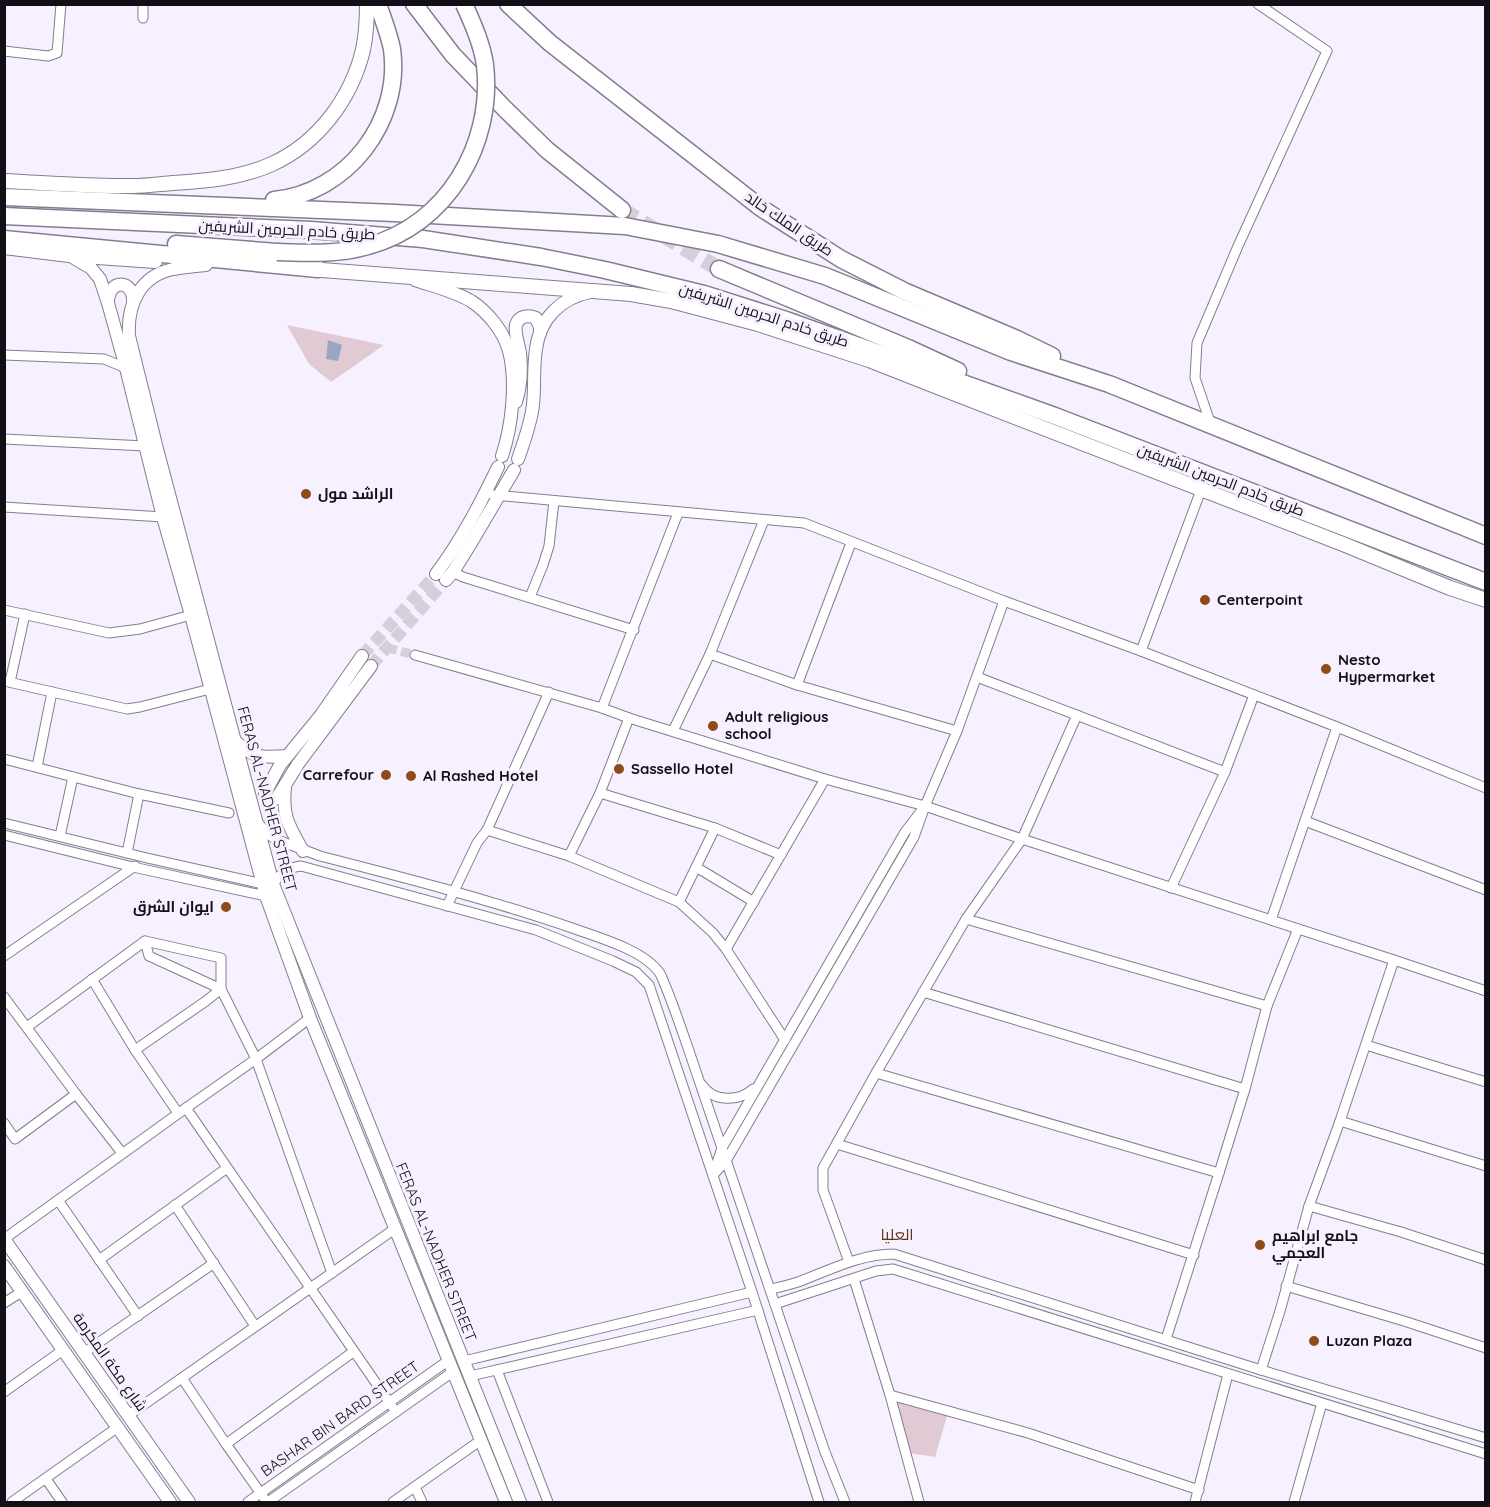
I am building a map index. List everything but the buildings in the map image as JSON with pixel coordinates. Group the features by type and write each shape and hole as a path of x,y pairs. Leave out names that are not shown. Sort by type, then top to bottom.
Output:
{"highway":[{"path":"190,205 291,199 315,190 332,180 365,150 385,110 391,85 392,49 378,4"},
{"path":"414,4 453,54 505,110 547,150 622,210"},
{"path":"4,229 277,252 339,252 388,240 426,216 454,186 473,153 486,101 484,62 476,32 464,4"},
{"name":"طريق الملك خالد","path":"508,4 550,43 761,208 831,253 904,291 1017,339 1109,384"},
{"name":"طريق خادم الحرمين الشريفين","path":"4,197 395,213 625,226 718,244 825,276 1011,352 1109,384 1485,536"},
{"name":"طريق خادم الحرمين الشريفين","path":"4,216 311,230 423,239 541,257 704,294 786,320 1055,416 1485,582"},
{"path":"4,239 318,269"},
{"path":"719,270 908,348 1055,416"}],"main road":[{"path":"4,181 132,186 199,182 236,176 272,164 303,145 325,124 339,106 357,68 363,48 367,4"},
{"path":"4,247 69,255 206,265 318,269 596,291 671,301 758,324 869,360 1485,600"}],"street":[{"path":"4,51 48,56 57,53 61,4"},
{"path":"143,4 143,18"},
{"path":"1211,425 1195,378 1197,343 1238,246 1327,51 1258,4"},
{"name":"FERAS AL-NADHER STREET","path":"69,255 91,268 100,279 108,303 210,689 267,888 310,1018 506,1503"},
{"path":"133,302 138,292 153,277 172,269 206,265"},
{"path":"405,277 460,295 478,306 492,320 510,353 512,390 509,432 500,462 461,536 445,576"},
{"path":"108,303 109,292 120,285 130,288 133,302"},
{"path":"445,576 499,496 516,464 533,408 536,348 540,333 554,310 567,300 596,291"},
{"name":"FERAS AL-NADHER STREET","path":"133,302 129,316 129,336 257,821 267,888 464,1361 520,1503"},
{"path":"511,418 521,385 517,322 524,316 533,316 539,322 540,333"},
{"path":"4,355 104,359 126,368"},
{"path":"4,438 145,446"},
{"path":"1141,651 1201,490"},
{"path":"485,494 804,524 1141,651 1337,727 1485,788"},
{"path":"530,597 549,546 554,501"},
{"path":"4,507 163,517"},
{"path":"602,708 678,513"},
{"path":"673,731 710,654 764,520"},
{"path":"797,685 851,543"},
{"path":"445,576 463,577 634,630"},
{"path":"713,1175 726,1161 914,837 957,731 1004,601"},
{"path":"4,610 109,633 140,629 191,615"},
{"path":"25,614 7,682 127,709 210,689"},
{"path":"710,654 797,685 957,731"},
{"path":"415,655 549,692 825,779 925,806 1485,991"},
{"path":"362,656 321,715 271,779 265,793 268,800 277,798 298,764 371,666"},
{"path":"977,677 1225,772"},
{"path":"37,767 52,692"},
{"path":"447,906 477,843 487,830 549,692"},
{"path":"1171,888 1225,772 1254,695"},
{"path":"849,1262 823,1190 823,1168 966,919 1022,839 1077,715"},
{"path":"569,856 600,793 629,718"},
{"path":"1271,920 1337,727"},
{"path":"236,741 246,751 263,758 287,756"},
{"path":"4,759 139,794 229,813"},
{"path":"60,836 73,777"},
{"path":"726,949 825,779"},
{"path":"285,787 285,816 303,850"},
{"path":"600,793 715,828 781,855"},
{"path":"127,853 139,794"},
{"path":"713,1175 722,1148 905,832 925,806"},
{"path":"257,821 269,835 320,856 454,890 617,944 634,953 659,973 669,993 825,1452 845,1503"},
{"path":"1305,821 1485,890"},
{"path":"4,823 267,888"},
{"path":"679,902 715,828"},
{"path":"487,830 569,856 679,902 713,933 726,949 785,1040"},
{"path":"4,835 133,867 267,888"},
{"path":"4,956 147,858"},
{"path":"267,888 284,871 291,867 301,866 536,930 636,972 649,985 758,1310 819,1503"},
{"path":"696,867 754,902"},
{"path":"966,919 1267,1006"},
{"path":"1166,1339 1245,1089 1267,1006 1298,929"},
{"path":"145,940 149,956 221,989"},
{"path":"27,1027 145,940 221,958 221,989 256,1059 332,1273"},
{"path":"1261,1370 1309,1206 1341,1121 1394,960"},
{"path":"89,994 92,979"},
{"path":"92,979 135,1050 228,1168 396,1412"},
{"path":"135,1050 221,989"},
{"path":"923,992 1245,1089"},
{"path":"4,997 122,1153"},
{"path":"4,1239 310,1018"},
{"path":"1366,1045 1485,1082"},
{"path":"876,1073 1219,1173"},
{"path":"699,1080 705,1090 715,1097 734,1098 748,1095 759,1084"},
{"path":"4,1123 15,1139 76,1094"},
{"path":"1341,1121 1485,1166"},
{"path":"837,1144 1194,1255"},
{"path":"99,1260 228,1168"},
{"path":"58,1200 138,1316"},
{"path":"175,1205 255,1326"},
{"path":"1309,1206 1401,1232 1485,1260"},
{"path":"129,1415 396,1228"},
{"name":"شارع مكة المكرمة","path":"4,1239 189,1503"},
{"path":"771,1289 797,1282 849,1262 879,1254 894,1254 1485,1438"},
{"path":"86,1353 214,1263"},
{"name":"شارع مكة المكرمة","path":"4,1266 170,1503"},
{"path":"775,1304 876,1271 893,1269 1485,1454"},
{"path":"854,1279 890,1395 919,1503"},
{"path":"1286,1286 1485,1348"},
{"path":"4,1303 23,1291"},
{"path":"464,1361 752,1292"},
{"path":"470,1376 758,1310"},
{"path":"4,1392 63,1350"},
{"path":"226,1444 353,1352"},
{"name":"BASHAR BIN BARD STREET","path":"248,1503 390,1403 452,1366"},
{"name":"BASHAR BIN BARD STREET","path":"268,1503 396,1412 452,1366"},
{"path":"497,1370 548,1503"},
{"path":"1195,1503 1228,1374"},
{"path":"182,1378 268,1503"},
{"path":"890,1395 1028,1433 1199,1490"},
{"path":"1294,1503 1322,1403"},
{"path":"12,1503 118,1427"},
{"path":"393,1503 481,1440"},
{"path":"46,1479 62,1503"},
{"path":"416,1487 422,1503"}],"shaded area":[{"path":"287,325 384,345 331,382 309,364"},
{"path":"890,1395 948,1413 935,1457 909,1453"}],"water":[{"path":"328,340 342,345 338,361 326,359"}],"tunnel":[{"path":"622,210 719,269"},
{"path":"362,656 436,574"},
{"path":"371,666 446,580"},
{"path":"388,648 415,655"}],"place":[{"name":"الراشد مول","path":"306,494"},
{"name":"Centerpoint","path":"1205,600"},
{"name":"Nesto Hypermarket","path":"1326,669"},
{"name":"Adult religious school","path":"713,726"},
{"name":"Sassello Hotel","path":"619,769"},
{"name":"Carrefour","path":"386,775"},
{"name":"Al Rashed Hotel","path":"411,776"},
{"name":"ايوان الشرق","path":"226,907"},
{"name":"جامع ابراهيم العجمي","path":"1260,1245"},
{"name":"Luzan Plaza","path":"1314,1341"}],"district":[{"name":"العليا","path":"897,1234"}]}
